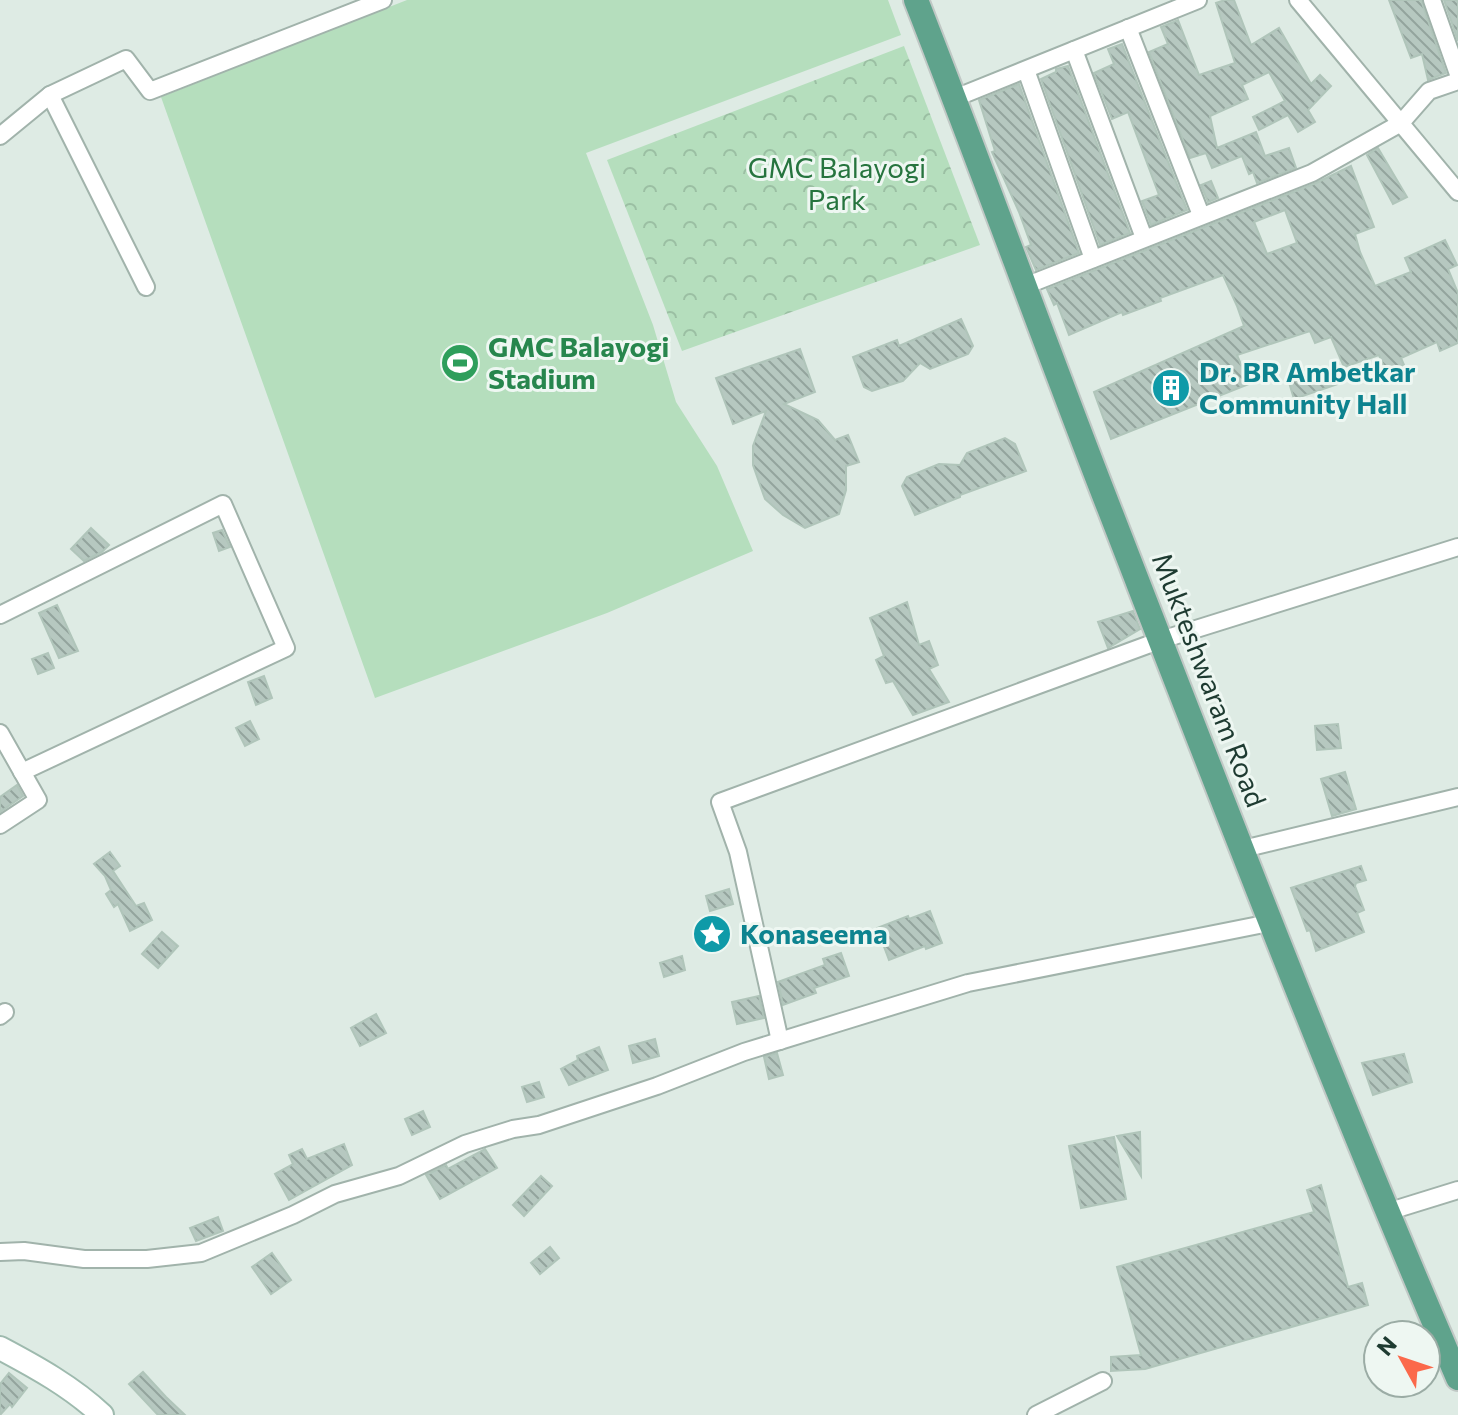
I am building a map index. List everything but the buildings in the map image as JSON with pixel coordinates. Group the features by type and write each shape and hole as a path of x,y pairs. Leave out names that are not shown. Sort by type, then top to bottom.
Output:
{"main road":[{"name":"Mukteshwaram Road","path":"916,0 1269,923 1458,1378"},
{"path":"0,1348 51,1377 102,1415"}],"street":[{"path":"0,136 50,95 126,59 150,91 366,3 383,0"},
{"path":"955,98 1198,0"},
{"path":"1298,0 1458,192"},
{"path":"1432,0 1458,74"},
{"path":"1128,28 1201,215"},
{"path":"1074,50 1144,238"},
{"path":"1026,70 1093,259"},
{"path":"1025,286 1312,173 1401,123 1429,91 1458,81"},
{"path":"50,95 146,287"},
{"path":"0,615 223,504 286,648 22,772"},
{"path":"780,1041 738,852 720,802 1161,640 1458,547"},
{"path":"0,733 38,800 0,825"},
{"path":"1243,849 1458,797"},
{"path":"0,1252 24,1251 84,1259 131,1259 201,1253 278,1222 335,1194 399,1176 465,1144 513,1129 539,1125 780,1041 968,983 1269,923"},
{"path":"1387,1212 1458,1190"},
{"path":"1036,1415 1103,1381"}],"green space":[{"name":"GMC Balayogi Stadium","path":"407,0 888,0 901,35 586,153 653,325 676,402 717,466 753,551 607,613 375,698 161,97"},
{"name":"GMC Balayogi Park","path":"904,46 980,245 682,351 607,160"}],"place":[{"name":"GMC Balayogi Stadium","path":"460,363"},
{"name":"Dr. BR Ambetkar Community Hall","path":"1171,388"},
{"name":"Konaseema","path":"712,934"}]}
